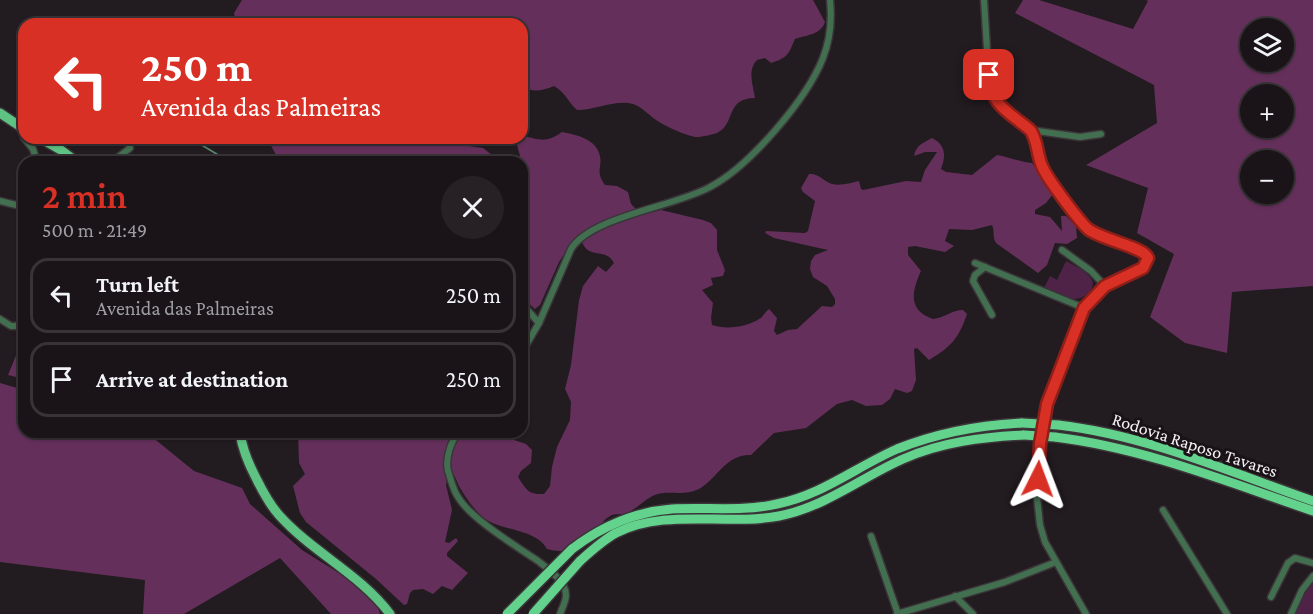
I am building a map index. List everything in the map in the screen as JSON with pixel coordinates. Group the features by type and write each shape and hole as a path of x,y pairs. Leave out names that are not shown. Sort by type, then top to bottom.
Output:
{"highway":[{"name":"Rodovia Raposo Tavares","path":"507,614 572,549 607,526 629,517 672,509 732,510 780,504 829,486 897,449 930,437 994,424 1022,423 1084,428 1156,447 1313,501"},
{"name":"Rodovia Raposo Tavares","path":"533,614 580,561 616,533 637,526 676,520 731,521 780,516 806,509 832,497 905,458 937,447 969,440 1024,435 1092,441 1154,456 1313,512"}],"main road":[{"path":"0,112 18,126"},
{"path":"50,144 69,156"},
{"path":"241,438 253,473 265,496 280,516 358,581 390,614"}],"street":[{"path":"528,341 571,249 585,233 711,187 738,167 763,143 790,111 815,75 823,58 830,24 830,0"},
{"path":"984,0 991,91 999,106 1030,130 1080,137 1101,134"},
{"path":"12,122 18,130"},
{"path":"1030,130 1042,166 1077,217 1088,229 1105,239 1138,249 1146,253 1148,258 1143,268 1105,286 1084,308 1047,404 1039,456 1037,498 1040,525 1045,542 1086,614"},
{"path":"120,156 130,148 129,144"},
{"path":"0,201 18,206"},
{"path":"1062,250 1091,271 1105,286"},
{"path":"975,263 1084,308"},
{"path":"985,267 975,275 973,281 992,315"},
{"path":"528,311 538,323"},
{"path":"0,319 11,326 18,325"},
{"path":"454,438 449,450 447,466 458,498 469,510 558,579 565,588 566,596 560,614"},
{"path":"1163,510 1227,614"},
{"path":"871,537 897,614 1005,582 1056,562"},
{"path":"1271,597 1288,563 1295,558 1313,563"},
{"path":"1291,614 1302,590 1313,576"},
{"path":"955,596 973,614"}],"shaded area":[{"path":"242,0 813,0 825,22 817,32 795,39 789,51 781,59 771,63 765,58 757,60 751,73 755,98 739,102 727,124 717,133 694,137 668,127 633,104 620,103 577,110 554,86 546,89 528,89 528,18 235,18 234,13"},
{"path":"1023,0 1039,0 1133,29 1148,1 1146,0 1313,0 1313,286 1232,292 1227,353 1185,343 1150,317 1174,254 1137,233 1148,188 1086,165 1157,123 1154,85 1015,13"},
{"path":"562,132 578,136 593,144 599,153 600,176 605,185 617,186 628,192 631,204 638,211 649,213 661,210 703,220 711,223 717,230 717,250 725,270 723,276 711,278 713,285 702,290 713,303 712,325 718,327 749,324 769,309 777,318 774,331 777,335 797,329 822,306 832,307 835,299 827,286 813,277 810,269 815,255 828,250 774,238 765,233 766,231 805,233 808,231 815,201 801,188 809,174 816,175 835,185 859,181 863,190 906,181 921,182 925,170 937,152 925,152 914,156 915,152 918,147 932,138 940,144 944,151 941,169 946,172 972,175 997,155 1032,163 1053,194 1046,203 1035,210 1035,214 1050,217 1062,231 1061,216 1066,216 1076,226 1077,238 1067,244 1055,243 1047,265 1038,273 996,243 992,225 972,230 949,229 945,241 954,246 945,252 915,246 908,247 908,255 921,271 914,293 915,305 919,311 933,319 959,310 967,314 953,341 937,355 929,360 917,348 914,349 916,380 912,391 907,393 895,389 890,399 882,405 866,406 852,400 837,404 806,428 774,433 751,455 735,458 699,489 686,493 658,494 627,513 610,516 603,521 593,538 581,547 563,551 547,549 542,542 527,534 485,519 470,504 449,470 446,485 452,510 445,542 449,543 456,538 458,541 447,556 468,573 452,590 442,586 433,594 423,589 413,590 407,604 404,605 306,522 300,513 293,486 305,474 299,463 298,438 513,438 526,444 532,450 531,463 521,471 518,477 528,490 544,494 550,486 557,447 570,420 571,402 565,389 583,286 598,266 606,272 614,263 607,256 589,251 582,242 569,247 559,262 540,305 535,309 528,303 528,156 520,156 517,145 528,144 528,137 547,139"},
{"path":"270,144 462,144 483,148 493,156 277,156"},
{"path":"1066,261 1091,278 1092,288 1081,298 1067,298 1043,290 1050,276 1057,280"},
{"path":"18,351 18,378 8,375"},
{"path":"0,383 18,388 18,438 153,438 194,471 242,488 250,504 302,550 374,595 380,614 331,614 280,558 184,614 143,614 145,580 0,562"},
{"path":"1313,580 1313,614 1295,614 1296,609"}],"waterway":[{"path":"200,144 220,156"}],"route":[{"path":"989,75 991,91 999,106 1030,130 1042,166 1077,217 1088,229 1105,239 1138,249 1146,253 1148,258 1143,268 1105,286 1084,308 1047,404 1040,444 1038,479"}]}
